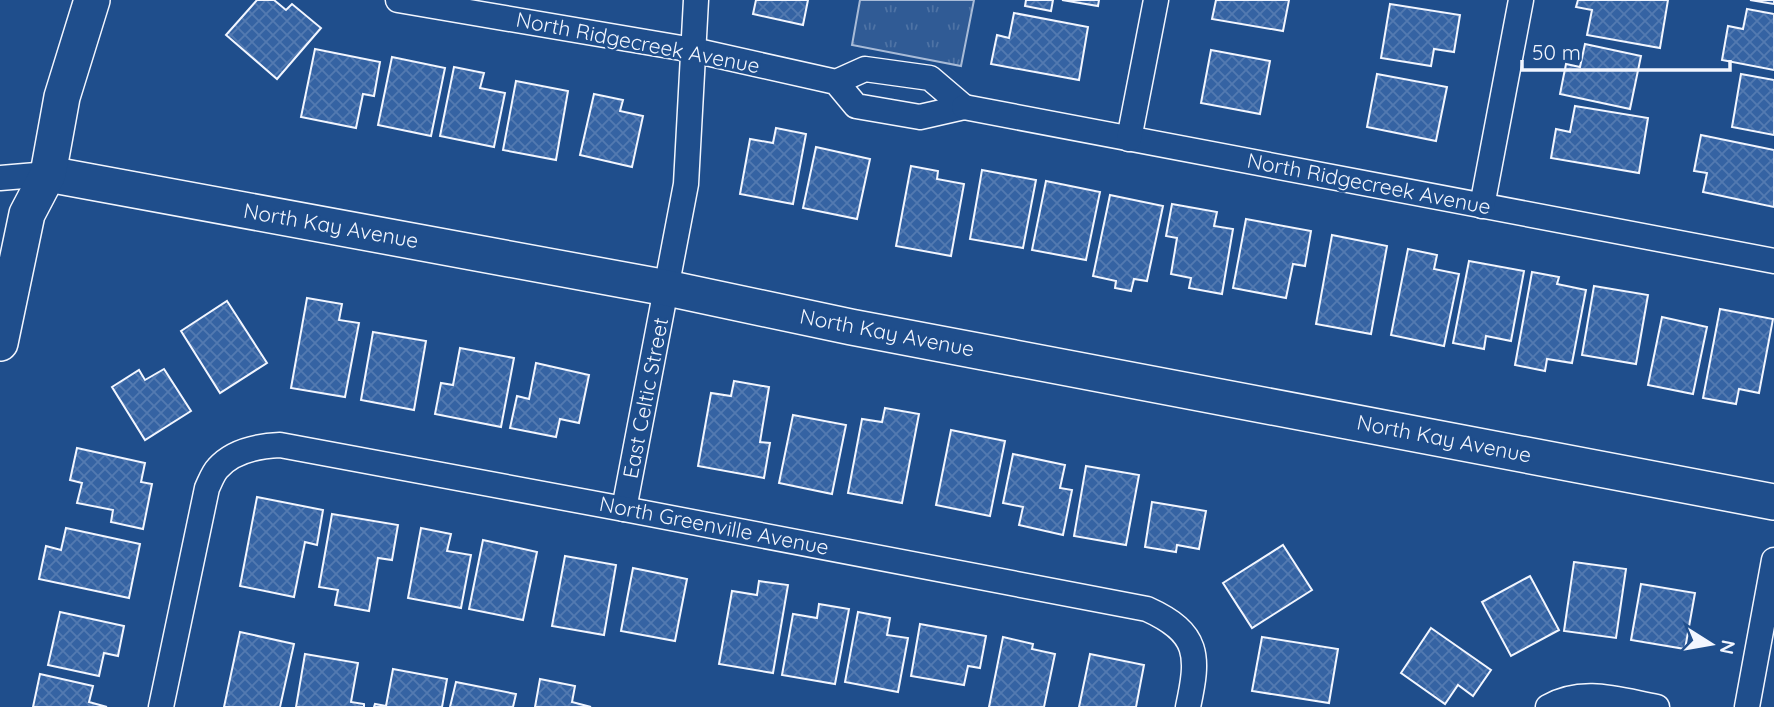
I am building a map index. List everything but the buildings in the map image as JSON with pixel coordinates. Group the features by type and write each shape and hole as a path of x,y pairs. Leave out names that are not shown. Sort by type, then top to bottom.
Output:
{"street":[{"path":"0,343 27,214 48,174 62,97 92,0"},
{"name":"North Ridgecreek Avenue","path":"398,0 693,50 836,82 865,69 930,78 964,107"},
{"name":"East Celtic Street","path":"624,509 686,184 696,0"},
{"path":"1129,139 1156,0"},
{"path":"1482,206 1521,0"},
{"name":"North Ridgecreek Avenue","path":"836,82 856,106 920,117 964,107 1774,261"},
{"name":"North Kay Avenue","path":"0,178 48,174 667,288 851,327 1774,502"},
{"name":"North Greenville Avenue","path":"162,707 207,488 218,468 238,454 257,446 280,445 1147,609 1165,618 1183,633 1194,651 1195,672 1188,707"},
{"path":"1746,707 1774,560"},
{"path":"1548,707 1563,698 1590,695 1657,707"}],"green space":[{"path":"860,0 974,0 961,66 852,45"}]}
